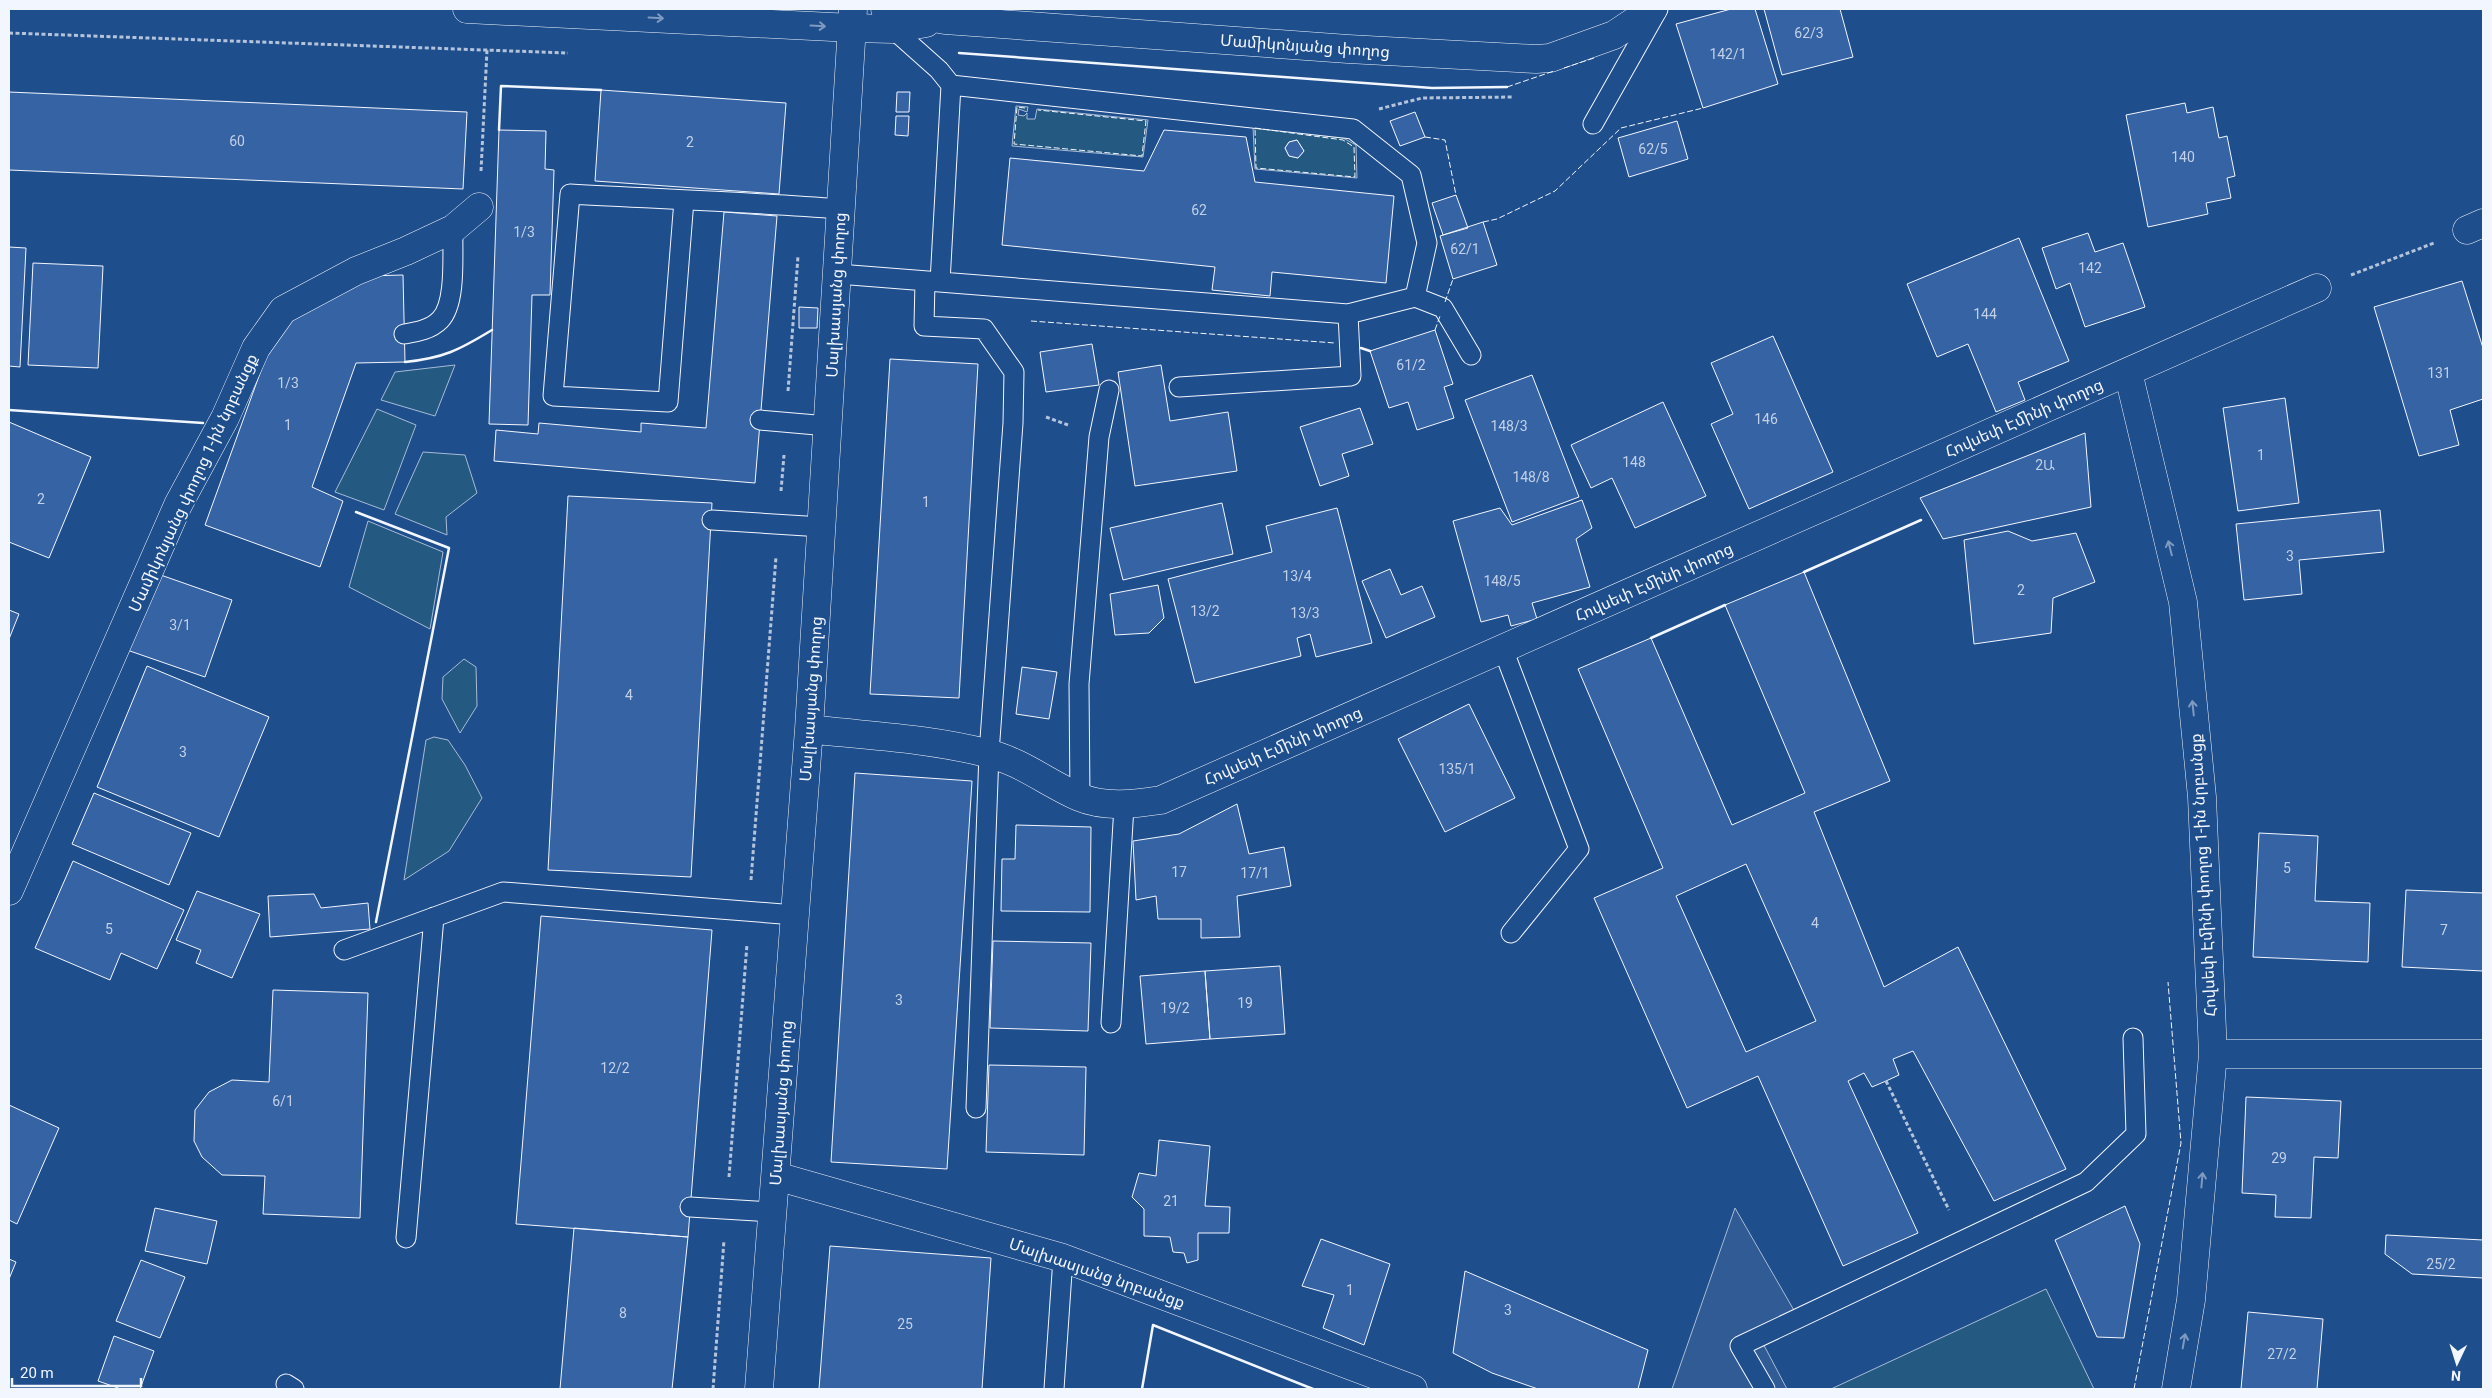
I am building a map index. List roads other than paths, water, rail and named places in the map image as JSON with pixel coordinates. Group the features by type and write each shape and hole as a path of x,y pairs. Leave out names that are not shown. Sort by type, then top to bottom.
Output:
{"street":[{"name":"Մամիկոնյանց փողոց","path":"467,9 853,18 890,14 945,20 1348,49 1536,60 1550,58 1614,35 1653,9"},
{"name":"Մալխասյանց փողոց","path":"760,1389 810,729 853,18"},
{"name":"Մամիկոնյանց փողոց 1-ին նրբանցք","path":"9,891 178,505 225,418 256,348 284,310 356,271 406,251 453,229 479,207"},
{"name":"Հովսեփ Էմինի փողոց","path":"810,729 963,747 989,753 1026,767 1080,798 1124,806 1161,800 2317,288"},
{"name":"Հովսեփ Էմինի փողոց 1-ին նրբանցք","path":"2128,372 2183,602 2202,797 2213,1054 2191,1300 2176,1389"},
{"path":"2213,1054 2483,1054"},
{"name":"Մալխասյանց նրբանցք","path":"776,1176 1063,1258 1411,1389"}],"lane":[{"path":"1593,124 1658,9"},
{"path":"890,14 951,85 933,282 924,326 984,329 1014,372 989,753 976,1108"},
{"path":"951,85 1353,129 1411,175 1427,243 1415,297"},
{"path":"684,200 668,402 554,396 570,194 802,206 840,209"},
{"path":"404,334 423,330 440,320 449,304 453,229"},
{"path":"838,274 1348,314 1415,297 1443,308 1471,355"},
{"path":"1179,387 1351,376 1348,314"},
{"path":"1080,798 1079,684 1099,437 1109,390"},
{"path":"760,420 828,426"},
{"path":"712,520 822,527"},
{"path":"1503,648 1579,849 1511,933"},
{"path":"1111,1023 1124,806"},
{"path":"344,950 504,892 795,915"},
{"path":"406,1238 434,917"},
{"path":"1765,1389 1740,1346 2086,1182 2136,1134 2133,1038"},
{"path":"690,1207 773,1212"},
{"path":"1054,1389 1063,1258"}]}
